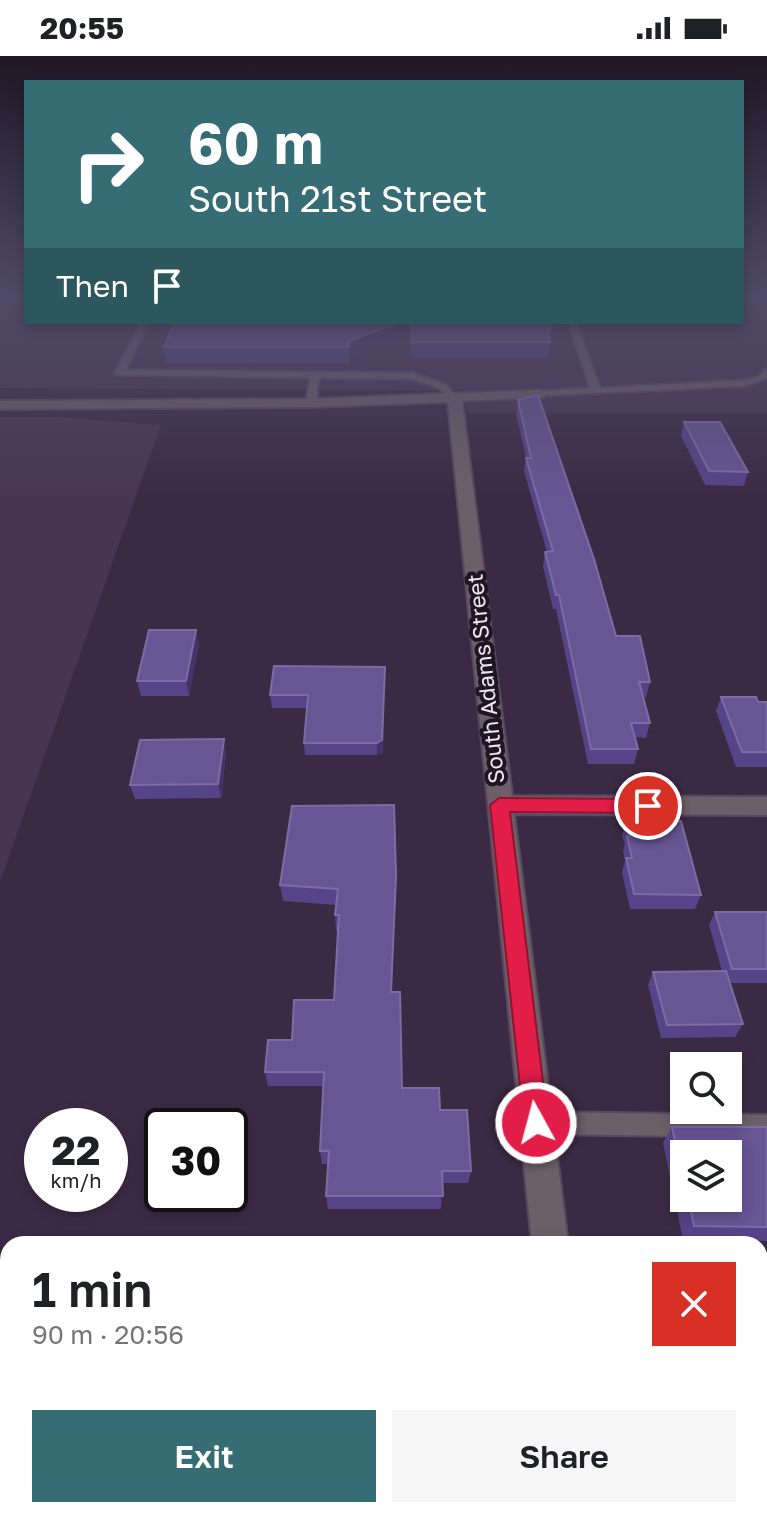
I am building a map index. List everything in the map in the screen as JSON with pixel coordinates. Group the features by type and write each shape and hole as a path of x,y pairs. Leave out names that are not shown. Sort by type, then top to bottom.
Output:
{"street":[{"path":"0,405 311,403 455,400 539,394"},
{"name":"South Adams Street","path":"455,400 549,1236"},
{"path":"499,805 767,806"}],"lane":[{"path":"125,362 120,373 412,376 442,386 455,400"},
{"path":"586,362 596,391"},
{"path":"539,394 756,382 767,375 766,372"},
{"path":"311,403 315,375"},
{"path":"536,1123 767,1126"}],"shaded area":[{"path":"0,362 767,362 767,413 467,413 464,391 0,388"},
{"path":"0,417 57,417 161,425 0,882"}],"building":[{"path":"538,395 594,559 616,636 640,636 650,682 639,682 650,723 631,723 638,749 591,749 559,595 556,595 545,552 553,551 526,458 531,458 518,400"},
{"path":"684,422 720,422 748,472 709,471"},
{"path":"149,630 196,630 186,681 137,681"},
{"path":"274,666 385,667 382,740 377,743 304,743 308,695 270,695"},
{"path":"721,697 756,697 758,702 767,702 767,752 742,752"},
{"path":"224,739 218,784 130,785 140,740"},
{"path":"394,805 396,876 391,992 400,992 402,1088 439,1088 440,1110 467,1110 471,1171 442,1171 443,1196 326,1196 329,1151 320,1151 324,1072 265,1072 268,1040 292,1040 294,1000 334,1000 338,889 280,885 292,806"},
{"path":"627,821 681,821 701,895 634,894 626,858 632,858"},
{"path":"715,912 767,912 767,969 732,969"},
{"path":"726,971 743,1024 667,1025 653,972"},
{"path":"672,1127 767,1127 767,1227 694,1226 691,1212 742,1212 742,1140 675,1140"}],"route":[{"path":"536,1123 499,805 648,806"}]}
